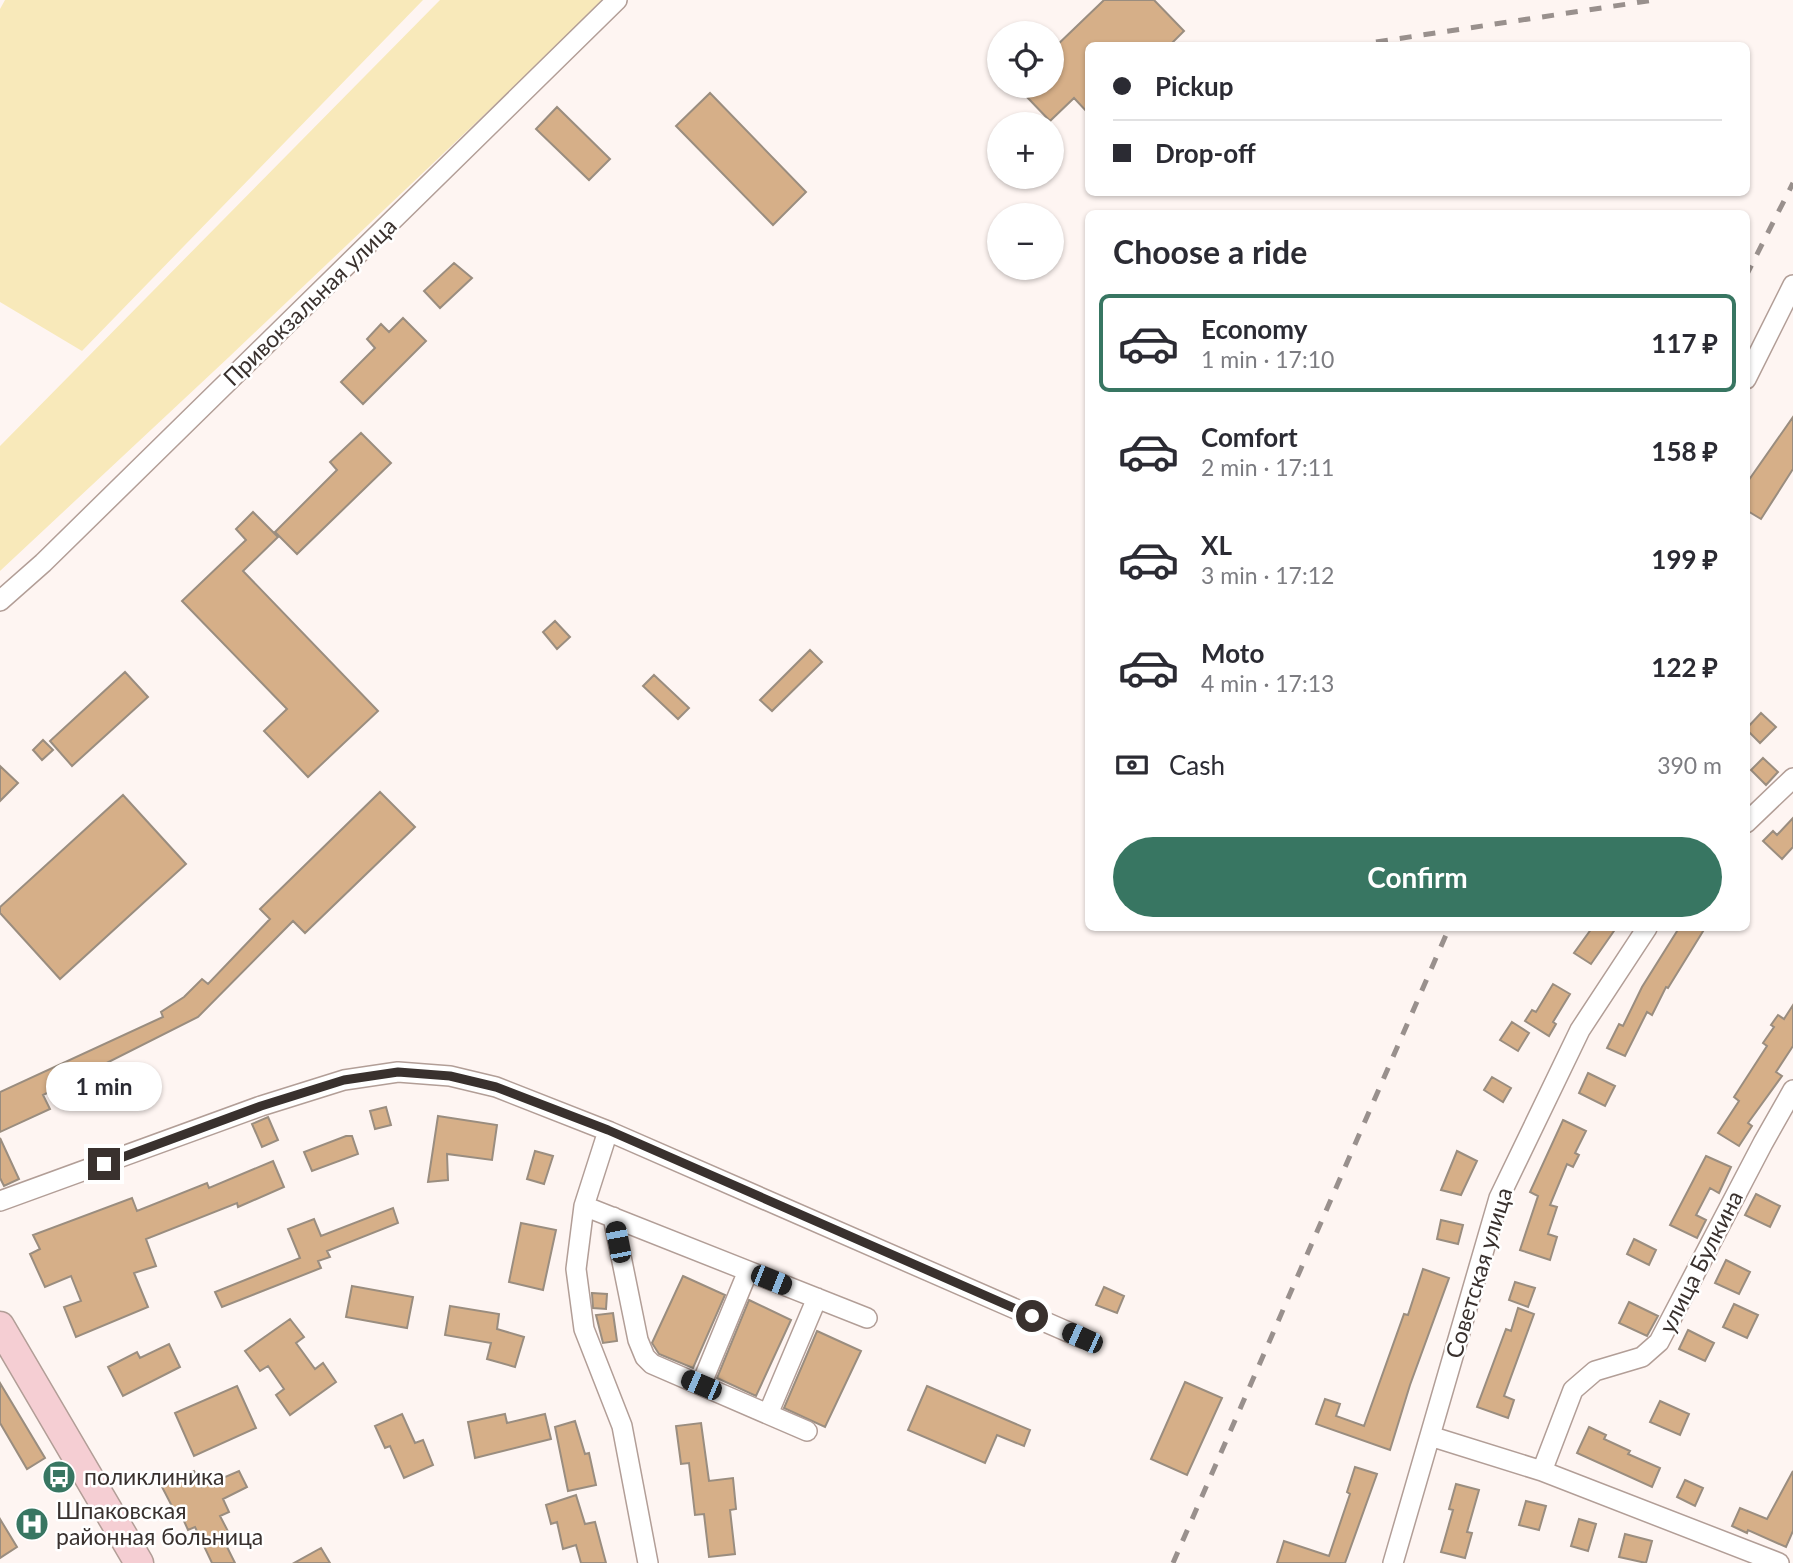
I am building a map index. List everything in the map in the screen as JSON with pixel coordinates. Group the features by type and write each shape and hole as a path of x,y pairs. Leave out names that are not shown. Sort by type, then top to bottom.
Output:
{"main road":[{"path":"0,1326 139,1563"}],"street":[{"name":"Привокзальная улица","path":"0,601 43,563 617,0"},
{"path":"1750,371 1793,285"},
{"path":"1750,819 1793,778"},
{"name":"Советская улица","path":"1393,1563 1499,1198 1580,1030 1645,931"},
{"path":"0,1202 261,1106 344,1080 398,1072 450,1076 496,1087 608,1130 1082,1338"},
{"name":"улица Булкина","path":"1542,1471 1573,1390 1595,1371 1642,1357 1659,1342 1793,1090"},
{"path":"608,1130 584,1206 576,1269 584,1329 622,1426 648,1563"},
{"path":"584,1206 867,1318"},
{"path":"613,1217 638,1340 645,1357 652,1364 807,1431"},
{"path":"701,1385 748,1271"},
{"path":"768,1414 817,1298"},
{"path":"1430,1436 1542,1471 1779,1563"}],"shaded area":[{"path":"5,0 423,0 82,351 0,302 0,9"},
{"path":"440,0 605,0 0,571 0,446"}],"building":[{"path":"1104,0 1154,0 1184,31 1173,42 1085,42 1085,110 1074,98 1059,112 1041,112 1028,98 1064,98 1064,38"},
{"path":"710,93 806,192 773,225 676,126"},
{"path":"557,107 610,159 589,180 536,129"},
{"path":"454,263 472,278 440,308 424,291"},
{"path":"403,318 426,341 363,404 341,382 375,348 367,339 381,324 389,332"},
{"path":"1793,417 1793,469 1761,519 1750,512 1750,478"},
{"path":"361,433 391,463 297,554 275,532 337,470 330,462"},
{"path":"253,512 278,537 243,571 378,711 308,777 264,731 287,709 182,601 246,540 236,529"},
{"path":"555,621 570,637 557,649 543,632"},
{"path":"810,650 822,662 772,711 760,700"},
{"path":"125,672 148,697 72,766 50,741"},
{"path":"654,675 689,708 678,719 643,686"},
{"path":"1761,713 1776,727 1760,743 1750,733 1750,725"},
{"path":"43,740 53,750 42,760 33,750"},
{"path":"1763,758 1778,772 1766,785 1751,770"},
{"path":"0,766 18,783 0,801"},
{"path":"380,792 415,827 305,933 293,921 198,1017 43,1095 50,1109 0,1132 0,1092 163,1017 161,1012 184,997 202,979 208,984 270,919 260,909"},
{"path":"123,795 186,864 60,979 0,913 0,907"},
{"path":"1793,818 1793,847 1782,859 1763,841 1773,831 1777,835"},
{"path":"1590,931 1614,931 1591,964 1574,953"},
{"path":"1677,931 1703,931 1668,988 1666,987 1652,1015 1647,1012 1625,1056 1607,1048 1619,1024 1623,1026 1642,987"},
{"path":"1553,984 1570,994 1553,1022 1556,1024 1549,1036 1525,1021 1532,1010 1536,1012"},
{"path":"1793,1005 1793,1046 1776,1072 1782,1076 1748,1123 1752,1126 1739,1146 1718,1133 1739,1101 1734,1097 1767,1046 1763,1043 1774,1027 1771,1025 1778,1015 1784,1019"},
{"path":"1512,1022 1529,1033 1518,1051 1500,1040"},
{"path":"1588,1073 1615,1086 1605,1106 1579,1093"},
{"path":"1492,1077 1511,1088 1503,1102 1484,1090"},
{"path":"386,1107 391,1125 375,1129 370,1111"},
{"path":"438,1116 497,1125 492,1160 447,1154 448,1180 428,1182"},
{"path":"268,1117 278,1140 262,1147 252,1124"},
{"path":"1563,1120 1586,1131 1575,1153 1579,1155 1573,1167 1567,1164 1550,1205 1557,1207 1548,1234 1557,1237 1550,1260 1520,1250 1538,1196 1530,1192"},
{"path":"352,1136 358,1154 312,1171 304,1152"},
{"path":"0,1138 19,1179 4,1186 0,1178"},
{"path":"535,1151 553,1156 544,1184 527,1179"},
{"path":"1457,1151 1477,1161 1461,1195 1441,1190"},
{"path":"1706,1156 1731,1167 1719,1193 1710,1188 1696,1215 1706,1220 1697,1238 1670,1225"},
{"path":"273,1161 284,1187 238,1207 237,1203 146,1239 156,1266 134,1273 148,1307 76,1337 64,1307 81,1301 71,1276 45,1287 30,1254 40,1249 33,1235 132,1198 137,1211 207,1183 209,1188"},
{"path":"1756,1194 1780,1206 1770,1227 1745,1215"},
{"path":"393,1208 398,1223 327,1251 330,1257 318,1261 321,1268 222,1307 215,1292 300,1258 288,1229 314,1219 321,1236"},
{"path":"1441,1220 1463,1225 1458,1244 1437,1239"},
{"path":"521,1223 556,1230 543,1290 509,1282"},
{"path":"1634,1239 1656,1250 1649,1265 1627,1254"},
{"path":"1726,1260 1750,1272 1739,1294 1715,1283"},
{"path":"1423,1269 1449,1278 1410,1385 1390,1450 1316,1424 1325,1399 1340,1404 1336,1416 1364,1426 1404,1314 1408,1315"},
{"path":"683,1276 725,1295 693,1368 659,1354 652,1343"},
{"path":"1515,1282 1535,1288 1528,1307 1509,1300"},
{"path":"352,1286 413,1297 407,1328 346,1317"},
{"path":"1104,1287 1124,1296 1117,1313 1096,1305"},
{"path":"592,1293 607,1294 606,1309 593,1308"},
{"path":"749,1300 791,1320 756,1396 717,1378"},
{"path":"1629,1302 1658,1316 1647,1336 1619,1323"},
{"path":"1734,1304 1758,1315 1747,1338 1723,1327"},
{"path":"450,1306 499,1314 497,1329 524,1337 515,1367 487,1359 491,1343 445,1335"},
{"path":"1518,1308 1534,1314 1504,1396 1514,1400 1508,1418 1477,1407 1506,1329 1511,1331"},
{"path":"613,1313 617,1341 603,1343 596,1315"},
{"path":"290,1319 304,1337 296,1343 315,1369 323,1363 336,1382 290,1415 276,1395 284,1389 268,1366 260,1371 245,1351"},
{"path":"1688,1330 1714,1343 1705,1361 1679,1349"},
{"path":"817,1331 861,1351 825,1427 784,1408"},
{"path":"169,1344 180,1367 123,1396 108,1367 137,1352 140,1358"},
{"path":"1185,1382 1222,1398 1187,1475 1151,1459"},
{"path":"0,1383 45,1458 27,1469 0,1423"},
{"path":"237,1386 256,1428 194,1456 175,1413"},
{"path":"927,1386 1030,1430 1024,1446 997,1435 985,1463 908,1430"},
{"path":"1660,1401 1689,1414 1680,1435 1650,1422"},
{"path":"402,1414 415,1443 423,1440 433,1465 404,1478 390,1446 385,1448 375,1426"},
{"path":"505,1414 507,1423 545,1414 551,1439 475,1458 468,1422"},
{"path":"575,1421 585,1454 589,1453 596,1485 568,1491 555,1427"},
{"path":"701,1423 709,1481 733,1478 736,1509 730,1510 735,1554 709,1557 704,1514 695,1515 689,1463 681,1464 676,1426"},
{"path":"1589,1427 1606,1435 1604,1439 1630,1451 1628,1454 1660,1468 1652,1487 1577,1453"},
{"path":"1355,1467 1377,1474 1345,1563 1277,1563 1284,1541 1329,1556 1350,1494 1347,1492"},
{"path":"194,1471 202,1487 239,1471 247,1487 223,1499 229,1512 220,1516 232,1539 225,1543 235,1563 212,1563 195,1527 188,1530 180,1512 176,1514 162,1487"},
{"path":"1793,1471 1793,1531 1786,1547 1732,1526 1740,1508 1767,1519"},
{"path":"1685,1480 1703,1488 1695,1506 1677,1497"},
{"path":"1456,1484 1479,1490 1467,1532 1472,1533 1465,1558 1441,1552 1453,1510 1449,1509"},
{"path":"576,1495 585,1524 595,1522 606,1563 581,1563 576,1545 563,1549 557,1522 551,1524 546,1505"},
{"path":"1526,1501 1546,1506 1539,1530 1519,1525"},
{"path":"0,1519 17,1547 0,1558"},
{"path":"1579,1519 1596,1524 1588,1551 1571,1546"},
{"path":"1625,1534 1652,1541 1646,1563 1619,1557"},
{"path":"321,1548 330,1563 294,1563"}],"railway":[{"path":"1376,42 1654,0"},
{"path":"1750,268 1793,183"},
{"path":"1173,1563 1448,931"}],"place":[{"name":"поликлиника","path":"59,1477"},
{"name":"Шпаковская районная больница","path":"32,1524"}],"route":[{"path":"104,1164 261,1106 344,1080 398,1072 450,1076 496,1087 608,1130 1032,1316"}]}
